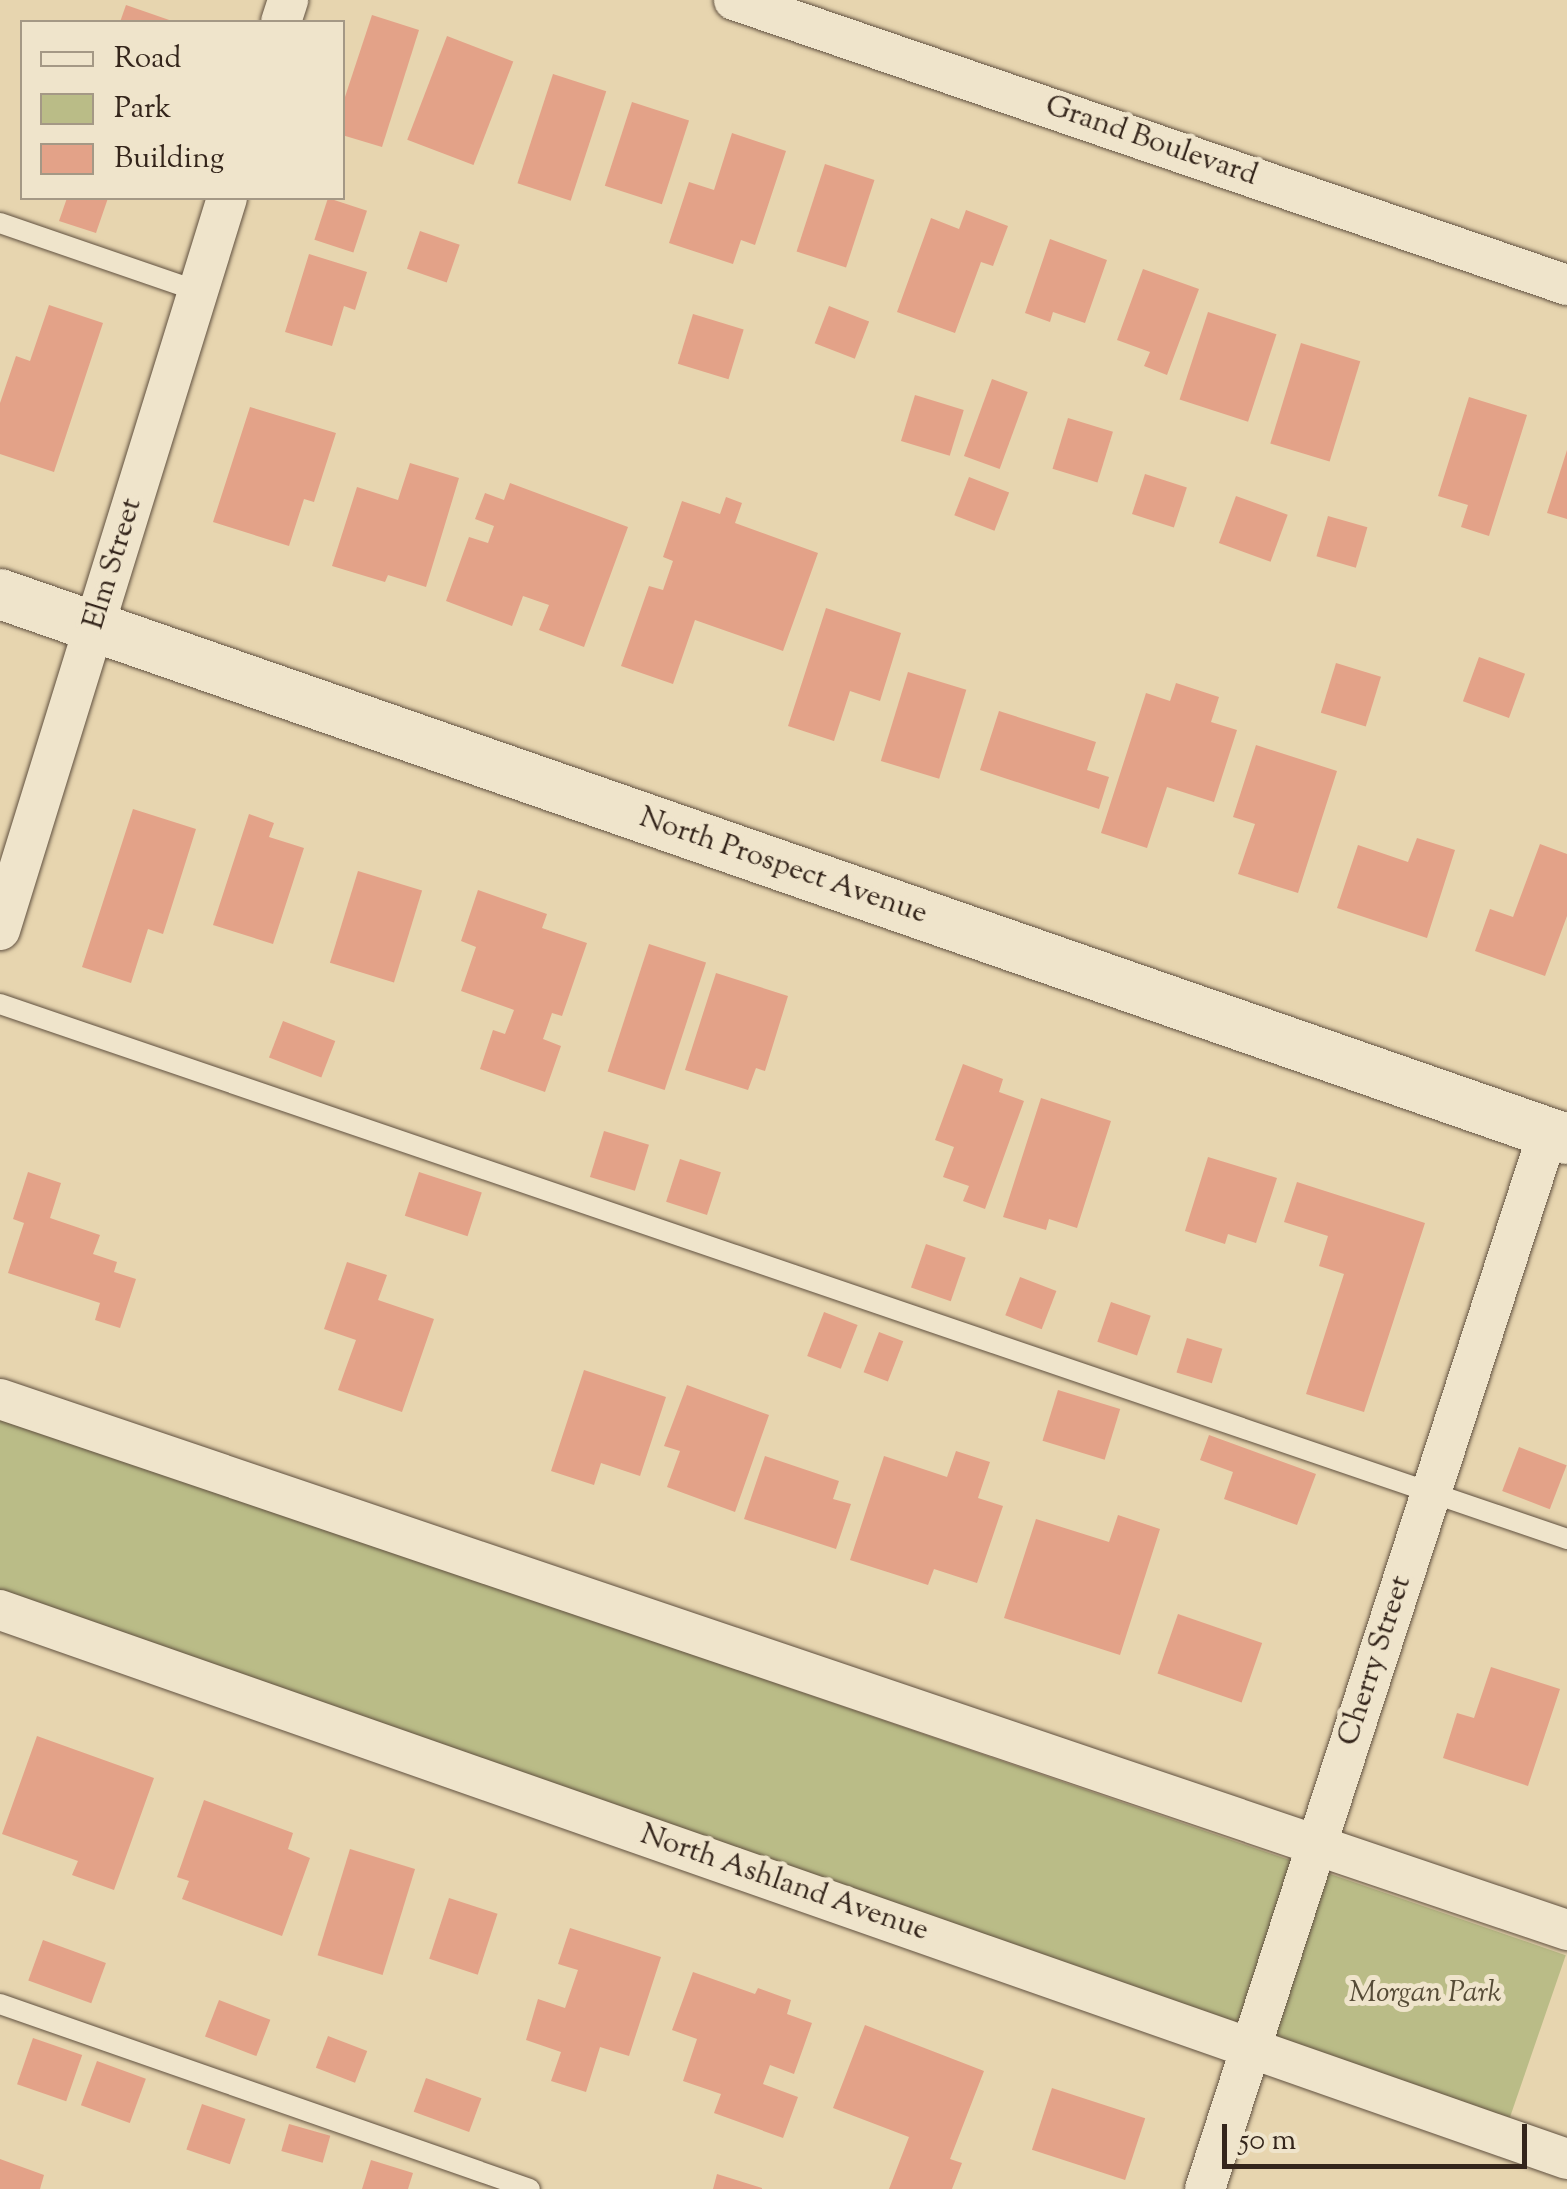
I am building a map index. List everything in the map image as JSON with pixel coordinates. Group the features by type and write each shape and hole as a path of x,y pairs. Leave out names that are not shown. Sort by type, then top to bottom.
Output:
{"street":[{"name":"Grand Boulevard","path":"734,0 1567,285"},
{"name":"Elm Street","path":"0,930 226,200"},
{"name":"North Prospect Avenue","path":"0,594 1557,1136"},
{"name":"Cherry Street","path":"1204,2189 1431,1491 1557,1136"},
{"path":"0,1398 1567,1930"},
{"name":"North Ashland Avenue","path":"0,1610 1567,2160"}],"lane":[{"path":"0,223 198,291"},
{"path":"0,1004 1567,1539"},
{"path":"0,2004 530,2189"}],"green space":[{"name":"Morgan Park","path":"0,1416 1566,1955 1510,2118 0,1598"}],"building":[{"path":"126,5 169,20 121,20"},
{"path":"372,15 419,30 382,147 345,136 345,97"},
{"path":"447,36 513,61 474,165 407,140"},
{"path":"553,74 606,91 571,201 517,183"},
{"path":"632,102 689,121 662,204 605,186"},
{"path":"732,133 786,151 755,245 741,240 733,264 669,243 689,182 714,190"},
{"path":"825,164 874,180 846,268 797,251"},
{"path":"66,200 107,200 96,233 59,221"},
{"path":"327,200 367,211 353,253 314,240"},
{"path":"966,210 1008,226 993,266 981,262 955,333 897,312 931,218 959,229"},
{"path":"420,231 460,245 447,282 407,269"},
{"path":"1050,239 1107,260 1085,323 1053,312 1050,322 1025,313"},
{"path":"309,254 367,272 355,310 344,306 332,346 285,332"},
{"path":"1143,269 1199,289 1167,375 1144,366 1150,352 1117,340"},
{"path":"49,305 103,323 54,472 0,454 0,403 16,356 30,361"},
{"path":"829,306 869,321 855,359 815,343"},
{"path":"1208,312 1276,334 1248,422 1180,399"},
{"path":"693,314 744,329 728,379 678,364"},
{"path":"1301,343 1360,361 1330,462 1270,443"},
{"path":"992,379 1028,392 1000,469 964,456"},
{"path":"915,395 964,410 950,456 901,441"},
{"path":"1469,397 1527,415 1489,536 1461,527 1468,505 1438,496"},
{"path":"250,407 336,433 314,502 304,499 289,546 213,522"},
{"path":"1068,418 1113,432 1097,482 1053,469"},
{"path":"1567,450 1567,519 1547,513"},
{"path":"410,463 459,478 426,587 388,575 385,582 332,566 357,487 398,500"},
{"path":"1145,474 1187,488 1174,528 1132,514"},
{"path":"969,477 1009,492 994,531 954,515"},
{"path":"510,483 628,527 584,647 539,630 549,605 523,596 512,626 446,601 469,537 488,543 494,526 475,519 485,493 504,500"},
{"path":"1236,496 1288,515 1271,562 1219,543"},
{"path":"726,497 742,503 735,523 818,553 783,651 695,620 673,684 621,666 649,586 663,590 673,561 663,557 682,501 720,514"},
{"path":"1328,516 1367,527 1356,568 1316,556"},
{"path":"826,608 901,633 880,701 850,691 834,741 788,726"},
{"path":"1479,657 1525,674 1509,718 1463,701"},
{"path":"1336,663 1381,677 1366,726 1321,713"},
{"path":"908,672 966,690 939,779 881,761"},
{"path":"1176,683 1219,697 1211,722 1237,730 1214,802 1167,787 1147,848 1101,833 1146,693 1170,701"},
{"path":"999,711 1096,742 1087,770 1109,777 1099,809 980,770"},
{"path":"1256,745 1337,771 1298,893 1238,874 1255,824 1233,817"},
{"path":"133,809 196,829 163,934 148,929 131,983 82,967"},
{"path":"249,814 274,823 269,837 304,848 273,944 213,925"},
{"path":"1417,838 1455,850 1427,938 1337,908 1358,845 1408,862"},
{"path":"1540,844 1567,854 1567,916 1545,976 1475,951 1490,909 1513,917"},
{"path":"358,871 422,891 394,982 330,963"},
{"path":"478,890 547,914 542,928 587,943 562,1016 552,1013 543,1039 561,1046 545,1092 480,1069 493,1030 505,1034 514,1010 461,991 476,947 461,941"},
{"path":"649,944 706,963 665,1090 608,1071"},
{"path":"716,973 788,996 765,1071 756,1068 748,1090 685,1070"},
{"path":"283,1021 335,1041 321,1077 269,1057"},
{"path":"963,1064 1003,1079 999,1092 1024,1101 985,1209 963,1201 969,1186 943,1177 954,1147 935,1140"},
{"path":"1041,1098 1111,1121 1077,1228 1049,1219 1046,1230 1003,1217"},
{"path":"604,1131 649,1145 635,1191 590,1177"},
{"path":"1208,1157 1277,1178 1256,1243 1228,1234 1225,1244 1185,1231"},
{"path":"680,1159 721,1172 707,1215 666,1202"},
{"path":"28,1172 61,1183 50,1218 100,1235 93,1254 117,1262 114,1272 136,1279 120,1328 95,1320 100,1303 8,1273 24,1223 13,1219"},
{"path":"419,1172 482,1192 468,1236 405,1216"},
{"path":"1297,1182 1425,1223 1364,1412 1306,1394 1344,1274 1319,1266 1328,1236 1284,1222"},
{"path":"926,1244 966,1258 951,1301 911,1287"},
{"path":"347,1262 387,1275 378,1300 434,1319 402,1412 338,1390 356,1340 324,1329"},
{"path":"1020,1277 1056,1291 1042,1329 1005,1315"},
{"path":"1111,1302 1151,1316 1137,1355 1097,1342"},
{"path":"824,1312 858,1325 841,1369 807,1356"},
{"path":"879,1332 903,1341 888,1381 864,1372"},
{"path":"1187,1338 1222,1349 1212,1383 1176,1372"},
{"path":"584,1370 666,1397 640,1476 601,1463 594,1485 551,1471"},
{"path":"687,1385 769,1415 735,1512 667,1487 680,1451 664,1446"},
{"path":"1058,1390 1120,1409 1105,1460 1043,1441"},
{"path":"1209,1435 1316,1474 1297,1525 1224,1499 1233,1472 1200,1460"},
{"path":"1519,1447 1567,1465 1550,1509 1502,1491"},
{"path":"956,1451 990,1462 978,1498 1003,1506 977,1583 934,1569 928,1585 850,1560 884,1456 947,1477"},
{"path":"765,1456 839,1481 833,1499 851,1504 836,1549 744,1519"},
{"path":"1118,1515 1160,1529 1120,1655 1004,1618 1036,1519 1109,1542"},
{"path":"1178,1614 1262,1643 1242,1703 1157,1674"},
{"path":"1491,1667 1560,1689 1528,1786 1443,1758 1457,1713 1474,1718"},
{"path":"37,1736 154,1778 114,1890 72,1875 78,1861 2,1834"},
{"path":"204,1800 293,1833 288,1849 310,1858 282,1936 182,1899 189,1881 177,1877"},
{"path":"350,1849 415,1869 383,1975 318,1955"},
{"path":"449,1898 498,1914 478,1975 429,1959"},
{"path":"570,1928 661,1957 629,2056 600,2047 586,2092 551,2081 561,2052 526,2040 538,1999 565,2008 578,1970 558,1964"},
{"path":"43,1940 106,1963 91,2003 28,1980"},
{"path":"693,1972 755,1994 758,1988 791,2000 787,2014 812,2023 794,2074 770,2065 763,2084 798,2097 783,2138 714,2113 721,2094 683,2081 697,2039 672,2030"},
{"path":"219,2000 270,2020 256,2056 205,2036"},
{"path":"865,2025 984,2071 950,2159 962,2163 952,2189 889,2189 909,2137 833,2108"},
{"path":"328,2036 367,2051 355,2083 316,2068"},
{"path":"33,2038 82,2055 66,2101 17,2084"},
{"path":"97,2061 146,2079 130,2123 81,2105"},
{"path":"426,2078 481,2098 469,2132 414,2112"},
{"path":"1052,2088 1145,2118 1125,2180 1032,2150"},
{"path":"202,2104 245,2119 230,2164 186,2149"},
{"path":"289,2124 330,2136 323,2163 281,2151"},
{"path":"0,2159 44,2175 40,2189 0,2189"},
{"path":"371,2160 413,2173 408,2189 362,2189"},
{"path":"717,2174 762,2188 762,2189 713,2189"}]}
